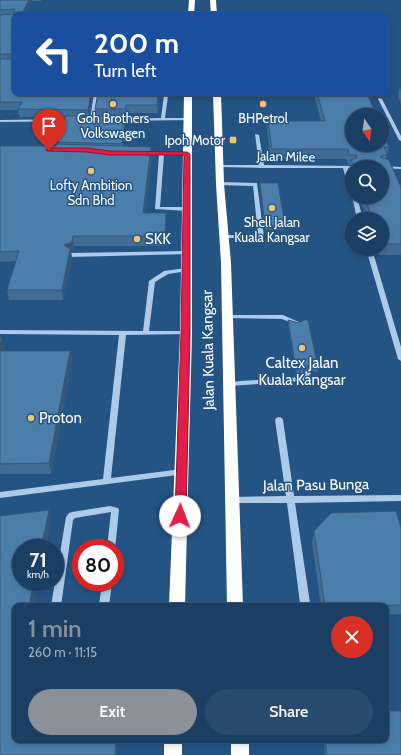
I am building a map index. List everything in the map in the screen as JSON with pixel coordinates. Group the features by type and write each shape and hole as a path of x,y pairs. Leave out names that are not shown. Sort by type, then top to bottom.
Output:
{"highway":[{"path":"213,0 213,12"},
{"path":"192,12 194,1"},
{"name":"Jalan Kuala Kangsar","path":"177,603 186,333 188,96"},
{"name":"Jalan Kuala Kangsar","path":"217,96 222,237 226,263 235,603"},
{"path":"173,743 173,755"},
{"path":"240,743 240,755"}],"street":[{"path":"92,120 96,96"},
{"path":"163,119 164,96"},
{"path":"380,99 401,140"},
{"path":"108,120 188,119"},
{"path":"0,121 76,120"},
{"path":"84,120 100,120"},
{"path":"257,135 262,166"},
{"path":"132,154 187,154"},
{"path":"162,154 157,208 187,209"},
{"name":"Jalan Milee","path":"220,166 345,167"},
{"path":"389,168 401,168"},
{"path":"220,184 255,184 260,237 222,237"},
{"path":"70,255 187,253"},
{"path":"371,256 398,339 401,359"},
{"path":"146,332 152,281 166,272 186,270"},
{"path":"227,317 283,317 299,324"},
{"path":"0,332 186,333"},
{"path":"107,482 123,332"},
{"path":"228,384 302,379 308,372"},
{"path":"279,420 305,602"},
{"path":"0,495 182,472"},
{"name":"Jalan Pasu Bunga","path":"231,500 401,498"},
{"path":"56,603 69,519 72,515 110,509 114,510 112,539"},
{"path":"104,603 106,591"}],"building":[{"path":"0,0 29,0 23,12 14,12 15,9 0,10"},
{"path":"12,14 12,54 0,54 0,15"},
{"path":"0,59 12,59 12,96 90,96 88,110 18,109 22,102 0,102"},
{"path":"97,96 158,96 157,105 126,105 125,109 95,109"},
{"path":"318,96 368,96 373,108 345,108 345,149 272,149 268,121 325,121"},
{"path":"65,116 125,116 122,144 58,142"},
{"path":"57,144 151,147 143,213 166,213 165,236 73,236 72,242 64,245 70,249 62,290 7,290 19,251 0,252 0,146 56,146"},
{"path":"348,152 386,152 387,155 382,155 380,157 389,160 351,160 357,158 357,155 349,155"},
{"path":"389,160 401,187 401,244 389,244 389,212 370,212 367,204 389,204"},
{"name":"Shell Jalan Kuala Kangsar","path":"260,183 278,183 285,226 265,226"},
{"name":"Caltex Jalan Kuala Kangsar","path":"288,320 299,323 304,320 308,320 318,368 307,365 303,369 296,369"},
{"name":"Proton","path":"0,351 70,351 49,463 0,464"},
{"path":"49,510 43,539 12,539 12,591 32,591 30,603 12,603 12,743 116,743 115,755 0,755 0,516"},
{"path":"396,511 401,528 401,605 389,605 389,603 325,603 314,531 331,513"},
{"path":"389,711 401,711 401,755 327,755 325,743 389,743"}],"place":[{"name":"Goh Brothers Volkswagen","path":"113,104"},
{"name":"BHPetrol","path":"263,104"},
{"name":"Ipoh Motor","path":"233,140"},
{"name":"Lofty Ambition Sdn Bhd","path":"91,171"},
{"name":"Shell Jalan Kuala Kangsar","path":"272,208"},
{"name":"SKK","path":"137,239"},
{"name":"Caltex Jalan Kuala Kangsar","path":"302,348"},
{"name":"Proton","path":"31,418"}],"route":[{"path":"49,150 94,150 110,153 187,154 186,333 180,516"}]}
